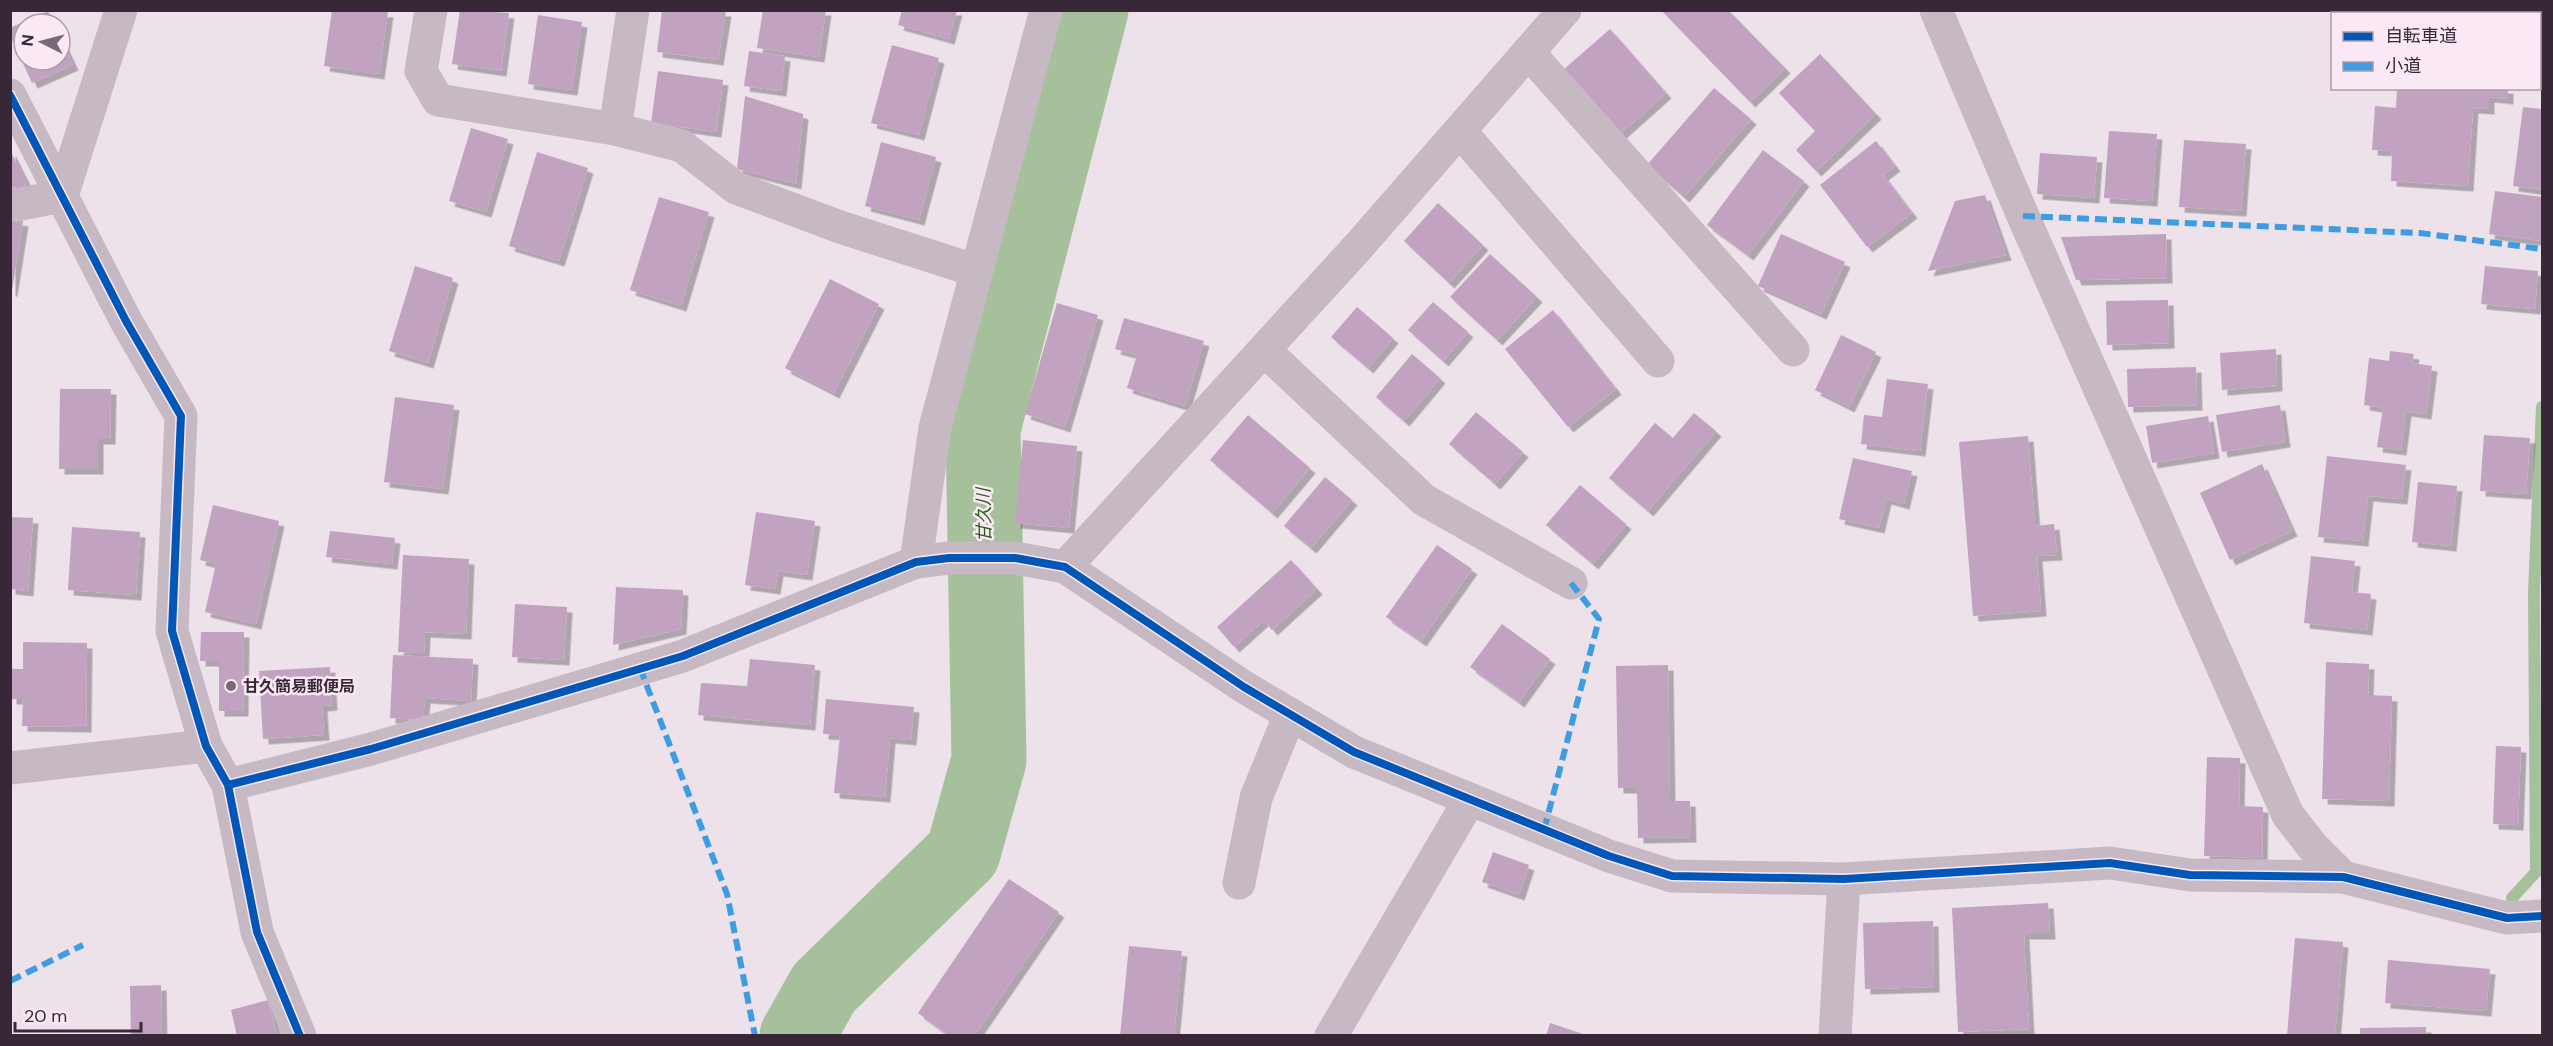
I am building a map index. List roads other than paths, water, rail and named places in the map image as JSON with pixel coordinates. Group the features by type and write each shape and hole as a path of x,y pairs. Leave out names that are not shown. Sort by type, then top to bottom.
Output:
{"street":[{"path":"62,196 121,10"},
{"path":"431,10 421,71 438,100 615,129 682,146 736,188 840,227 977,272"},
{"path":"615,129 633,10"},
{"path":"916,562 935,428 1046,10"},
{"path":"1065,567 1357,249 1565,10"},
{"path":"1936,10 2028,226 2288,815 2313,847 2343,877"},
{"path":"1528,52 1793,350"},
{"path":"10,94 126,321 181,416 172,631 206,746 228,785 257,932 300,1035"},
{"path":"1460,131 1658,361"},
{"path":"10,203 16,205 62,196"},
{"path":"1264,350 1424,500 1571,583"},
{"path":"228,785 371,749 683,656 916,562 949,558 1015,558 1065,567 1244,687 1354,752 1610,856 1672,876 1844,879 2110,863 2190,876 2343,877 2507,918 2542,916"},
{"path":"1239,883 1256,798 1290,714"},
{"path":"10,768 206,746"},
{"path":"1330,1035 1470,799"},
{"path":"1835,1035 1844,879"}],"waterway":[{"name":"甘久川","path":"797,1036 824,988 963,853 989,760 983,429 1091,10"},
{"path":"2512,898 2536,872 2534,592 2542,407"}],"place":[{"name":"甘久簡易郵便局","path":"231,686"}]}
